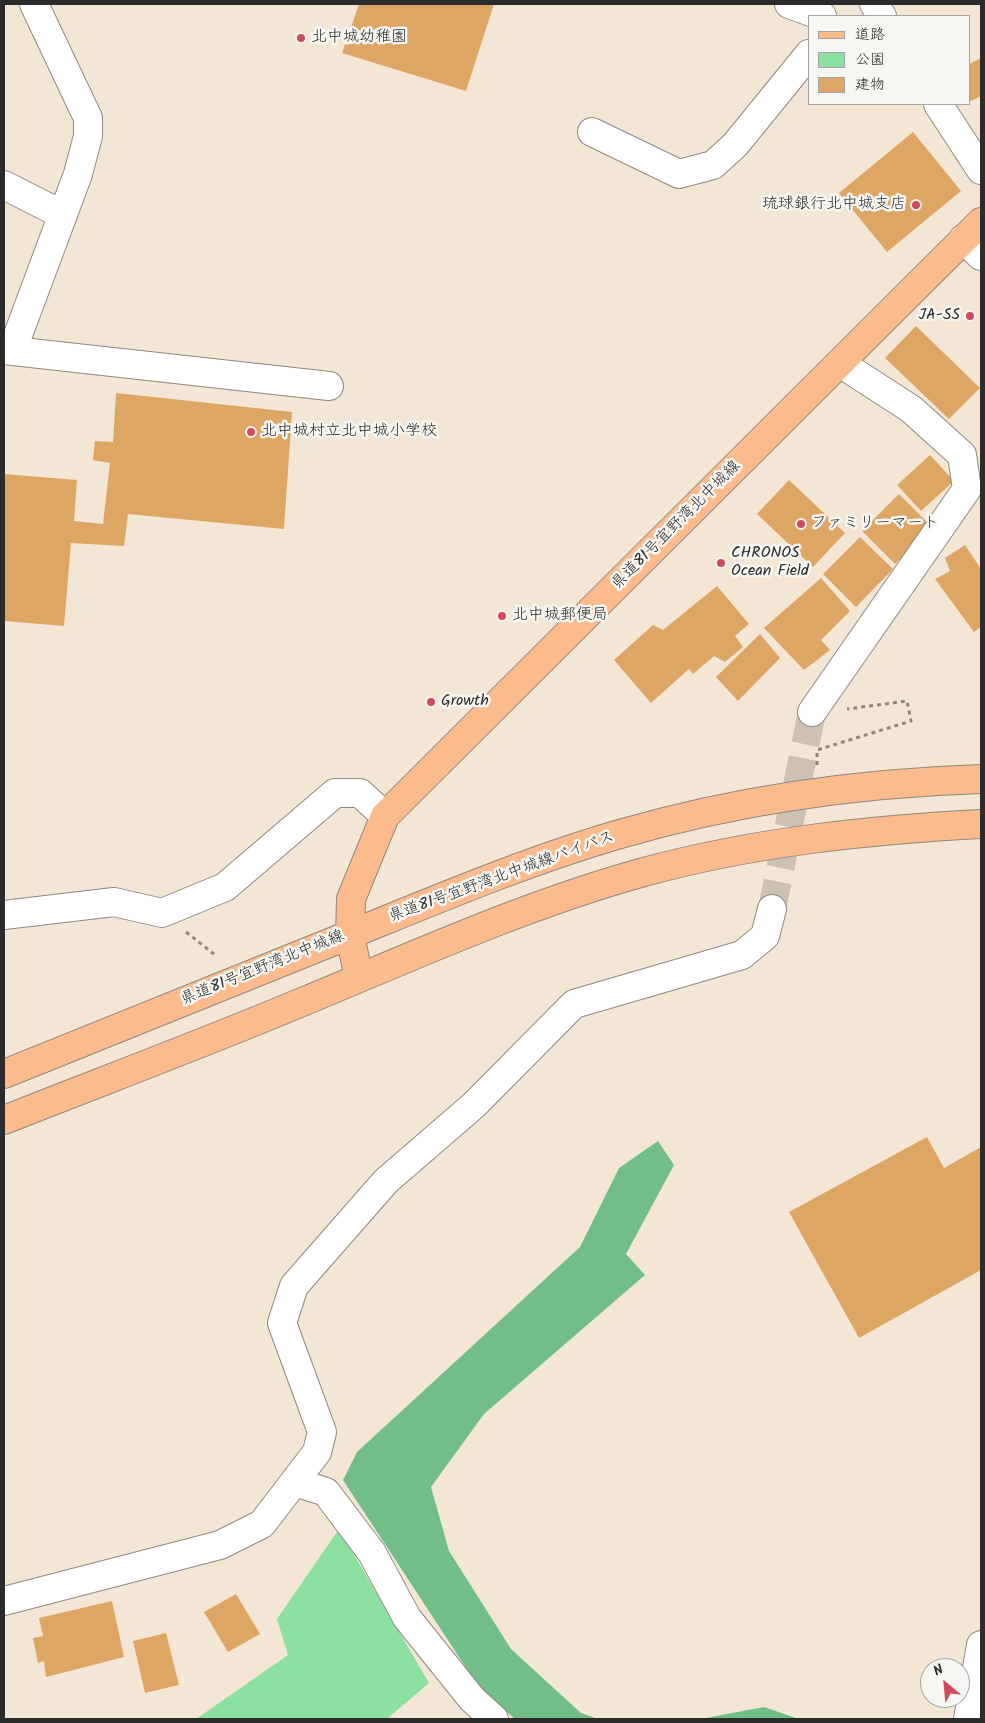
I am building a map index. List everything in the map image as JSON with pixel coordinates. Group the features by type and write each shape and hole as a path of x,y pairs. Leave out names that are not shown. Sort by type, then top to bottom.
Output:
{"main road":[{"name":"県道81号宜野湾北中城線","path":"4,1074 350,935 351,899 386,816 840,363 975,239"},
{"name":"県道81号宜野湾北中城線バイパス","path":"350,935 552,856 620,834 688,817 857,786 981,779"},
{"path":"4,1120 415,954 588,889 646,872 774,845 896,828 981,824"},
{"path":"350,935 358,978"}],"street":[{"path":"34,4 88,118 88,136 78,174 63,215 8,350 329,386"},
{"path":"789,4 819,15"},
{"path":"874,4 881,15"},
{"path":"592,132 679,174 713,165 735,145 808,55"},
{"path":"939,105 981,170"},
{"path":"4,185 63,215"},
{"path":"812,712 967,489 962,455 912,409 840,363"},
{"path":"4,915 114,902 162,913 225,888 335,794 360,792 386,816"},
{"path":"4,1600 220,1545 262,1524 317,1452 322,1432 282,1323 294,1286 386,1181 474,1105 574,1004 742,955 765,936 772,909"},
{"path":"295,1482 326,1492 372,1553 407,1618 472,1699 494,1719"},
{"path":"968,1719 981,1645"}],"path":[{"path":"817,750 911,721 907,701 846,709 844,701"}],"green space":[{"path":"658,1141 674,1165 626,1254 645,1275 484,1414 431,1487 449,1551 511,1649 581,1713 598,1719 515,1719 478,1686 343,1480 357,1452 580,1247 619,1168"},
{"path":"339,1529 429,1683 387,1719 196,1719 288,1655 277,1619"},
{"path":"764,1707 799,1719 698,1719 706,1718"}],"building":[{"path":"359,4 494,4 466,91 342,53"},
{"path":"981,58 981,96 970,102 970,64"},
{"path":"913,132 961,191 887,252 839,193"},
{"path":"916,326 980,388 949,419 885,358"},
{"path":"116,393 292,412 284,529 128,514 124,546 71,543 64,626 4,621 4,474 77,480 74,521 103,524 110,463 93,460 95,441 113,442"},
{"path":"930,455 954,481 921,511 897,485"},
{"name":"ファミリーマート","path":"789,480 845,533 813,567 757,514"},
{"path":"899,494 932,527 895,564 862,531"},
{"path":"860,537 893,569 856,607 823,574"},
{"path":"965,545 981,569 981,627 974,632 935,579 950,571 945,558"},
{"path":"821,578 850,611 821,640 830,650 804,670 764,628"},
{"path":"717,586 749,624 735,636 743,647 725,662 714,656 693,674 689,669 651,703 614,660 653,625 663,630"},
{"path":"760,634 780,658 738,701 716,677"},
{"path":"927,1137 944,1168 981,1147 981,1270 859,1338 789,1212"},
{"path":"236,1594 260,1634 228,1652 204,1612"},
{"path":"112,1601 124,1657 46,1677 44,1661 38,1663 33,1638 43,1636 39,1618"},
{"path":"166,1633 179,1685 145,1693 133,1641"}],"tunnel":[{"path":"772,909 812,712"}],"place":[{"name":"北中城幼稚園","path":"301,38"},
{"name":"琉球銀行北中城支店","path":"916,205"},
{"name":"JA-SS","path":"970,316"},
{"name":"北中城村立北中城小学校","path":"251,432"},
{"name":"ファミリーマート","path":"801,524"},
{"name":"CHRONOS Ocean Field","path":"721,563"},
{"name":"北中城郵便局","path":"502,616"},
{"name":"Growth","path":"431,702"}]}
